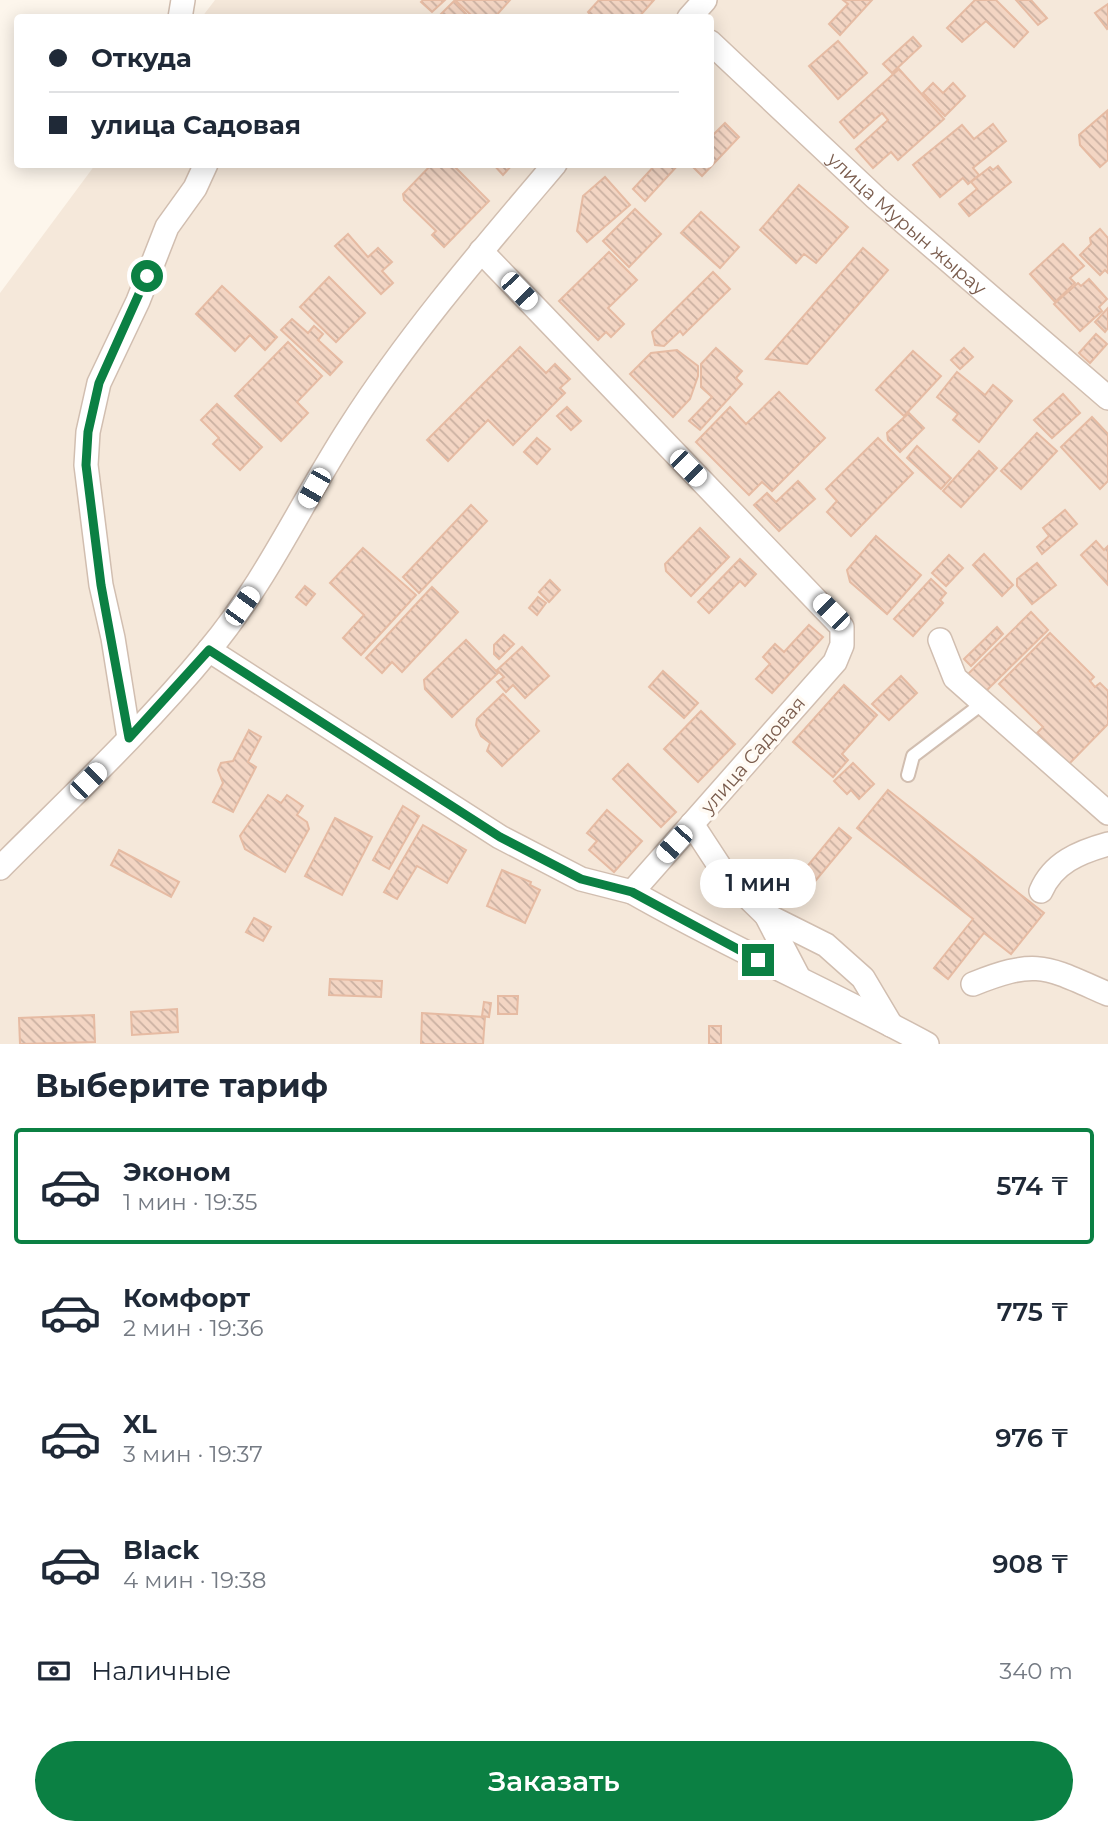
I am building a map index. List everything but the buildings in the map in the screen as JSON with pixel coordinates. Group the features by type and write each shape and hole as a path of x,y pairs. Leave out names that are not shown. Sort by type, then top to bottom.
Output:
{"street":[{"path":"693,14 705,0"},
{"name":"улица Мурын жырау","path":"714,46 876,198 1108,398"},
{"path":"129,738 100,572 86,465 88,432 99,383 138,301 167,227 195,188 204,168"},
{"path":"0,868 129,738 209,650 258,583 348,429 397,356 552,168"},
{"name":"улица Садовая","path":"481,251 652,432 831,612 842,627 842,645 835,662 632,892"},
{"path":"940,640 956,678 1108,813"},
{"path":"209,650 500,837 581,879 632,892 718,941 799,978 927,1044"},
{"path":"692,824 726,876 766,915 826,945 863,978 891,1024"},
{"path":"1041,891 1048,875 1064,862 1108,844"},
{"path":"766,915 799,978"},
{"path":"972,984 1017,967 1046,968 1108,994"}],"lane":[{"path":"908,775 914,756 983,703"}],"shaded area":[{"path":"215,0 1108,0 1108,1044 0,1044 0,293 93,168 714,168 714,14 204,14"}],"route":[{"path":"147,276 99,383 88,432 86,465 101,585 113,638 129,738 209,650 500,837 581,879 632,892 718,941 758,960"}]}
